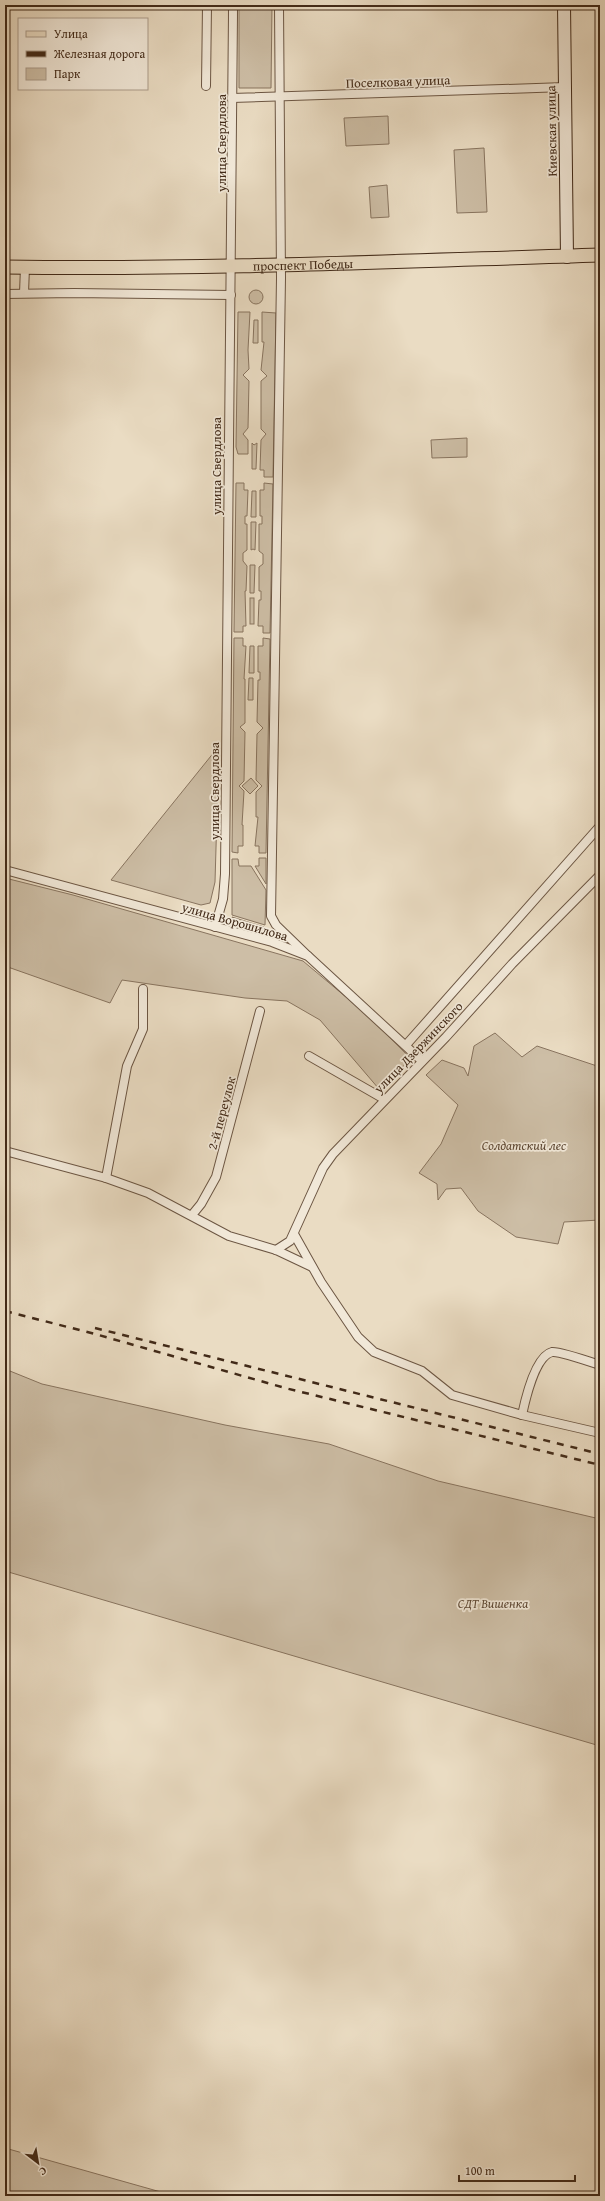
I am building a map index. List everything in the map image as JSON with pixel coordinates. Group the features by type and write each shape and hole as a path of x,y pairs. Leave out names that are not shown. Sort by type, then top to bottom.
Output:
{"main road":[{"name":"Киевская улица","path":"564,5 567,256"},
{"name":"проспект Победы","path":"5,267 232,267 600,256"}],"street":[{"path":"206,86 208,5"},
{"name":"улица Свердлова","path":"215,927 222,904 225,874 228,430 232,267 233,5"},
{"path":"279,5 281,265 271,916 276,925 308,956"},
{"name":"Поселковая улица","path":"232,98 565,87"},
{"path":"24,294 25,267"},
{"path":"5,294 231,295"},
{"name":"улица Дзержинского","path":"406,1045 600,826"},
{"name":"улица Ворошилова","path":"5,870 272,942 308,956 422,1061"},
{"name":"улица Дзержинского","path":"276,1250 286,1245 294,1234 323,1168 333,1154 512,964 600,875"},
{"path":"106,1178 127,1066 143,1029 143,989"},
{"name":"2-й переулок","path":"192,1215 201,1204 216,1177 260,1011"},
{"path":"309,1056 384,1100"},
{"path":"5,1150 106,1178 148,1193 229,1236 276,1250 312,1267"},
{"path":"294,1234 312,1267 358,1337 374,1352 422,1371 452,1395 522,1415 600,1433"},
{"path":"522,1415 528,1389 540,1361 547,1354 555,1352 600,1365"}],"green space":[{"path":"239,5 272,5 271,88 239,88"},
{"path":"388,116 389,144 346,146 344,118"},
{"path":"484,148 487,212 457,213 454,150"},
{"path":"387,185 389,217 371,218 369,187"},
{"path":"253,290 259,290 263,294 263,300 259,304 253,304 249,300 249,294"},
{"path":"238,312 250,312 248,350 249,369 243,375 249,381 248,428 243,434 248,440 248,454 238,454 236,447"},
{"path":"262,312 276,313 273,477 264,477 264,470 260,470 261,440 266,434 261,429 261,381 267,376 261,370 264,342 262,342"},
{"path":"254,320 258,320 258,343 253,343"},
{"path":"467,438 467,457 432,458 431,440"},
{"path":"252,443 254,445 257,443 256,469 252,469"},
{"path":"236,483 244,483 244,490 248,490 247,516 245,516 245,524 247,524 247,550 243,553 243,561 247,566 245,591 246,626 243,626 243,632 234,632"},
{"path":"264,483 273,484 270,633 263,633 263,626 258,626 259,600 261,600 261,591 259,591 259,567 263,564 263,554 259,551 259,524 262,524 262,516 260,516 260,490 264,490"},
{"path":"252,491 256,491 256,517 251,517"},
{"path":"251,522 256,522 255,550 251,550"},
{"path":"250,565 255,565 254,593 250,593"},
{"path":"250,598 254,598 254,624 250,624"},
{"path":"234,638 243,638 243,646 246,646 244,679 245,723 240,727 245,732 244,781 239,786 244,791 242,825 243,846 238,846 238,853 232,852"},
{"path":"263,638 270,639 266,853 259,853 259,846 255,846 258,817 256,817 256,792 262,786 256,780 257,734 263,728 257,722 258,680 260,680 260,672 258,672 258,646 263,646"},
{"path":"250,646 254,646 254,673 249,673"},
{"path":"249,678 253,678 253,700 248,700"},
{"path":"219,746 215,882 210,903 201,905 111,880"},
{"path":"251,778 258,786 250,794 242,786"},
{"path":"259,858 266,858 266,884 255,866 259,866"},
{"path":"232,859 238,859 239,866 251,866 266,890 265,925 232,915"},
{"path":"5,878 73,895 303,961 371,1018 411,1059 379,1089 320,1020 287,1001 245,998 122,980 110,1003 5,966"},
{"path":"232,917 264,927 264,930 260,932 235,925 232,922"},
{"name":"Солдатский лес","path":"495,1033 522,1057 537,1046 600,1067 600,1220 564,1222 558,1244 516,1237 478,1211 461,1188 446,1189 438,1200 437,1184 419,1173 441,1144 458,1105 426,1075 442,1060 464,1068 468,1076 474,1046"},
{"name":"СДТ Вишенка","path":"5,1369 42,1384 225,1425 329,1444 438,1481 600,1519 600,1746 5,1571"},
{"path":"5,2148 175,2196 5,2196"}],"railway":[{"path":"5,1311 95,1334 285,1388 600,1465"},
{"path":"95,1328 600,1454"}]}
